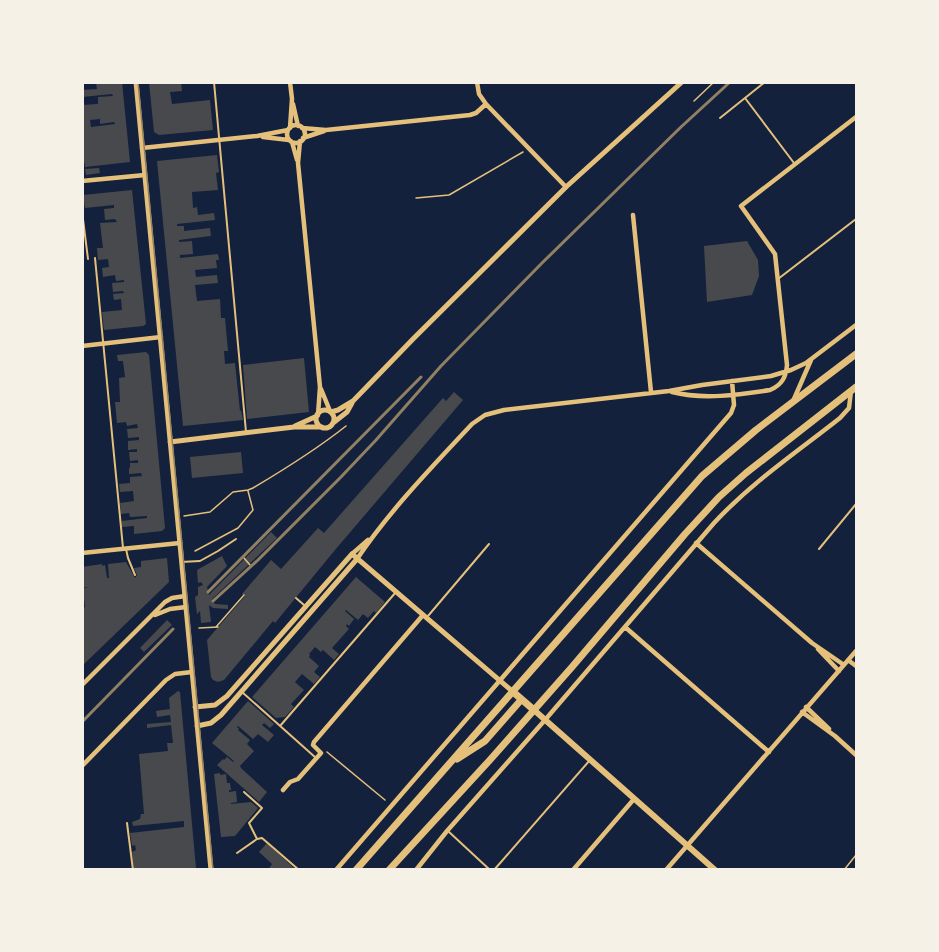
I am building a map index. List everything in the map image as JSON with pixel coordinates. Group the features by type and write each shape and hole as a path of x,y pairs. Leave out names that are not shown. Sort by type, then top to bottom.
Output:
{"highway":[{"path":"356,870 702,476 756,430 856,354"},
{"path":"389,870 534,710 719,497 746,472 854,389"},
{"path":"512,692 534,710"},
{"path":"453,761 485,741 521,700"}],"main road":[{"path":"534,710 715,870"}],"street":[{"path":"136,82 211,870"},
{"path":"290,82 292,99 304,133 298,163"},
{"path":"477,82 479,94 486,104 566,187"},
{"path":"294,427 322,411 338,410 353,401 566,187 682,82"},
{"path":"292,99 287,135 298,163 320,387 318,422 322,427"},
{"path":"142,148 257,136 294,126 326,130 473,115 486,104"},
{"path":"669,391 695,396 713,396 772,389 781,383 786,372 786,361 774,252 741,206 856,117"},
{"path":"257,136 297,142 326,130"},
{"path":"82,181 145,175"},
{"path":"633,215 651,392"},
{"path":"195,707 216,705 236,687 352,554 374,534 472,424 485,415 504,410 763,378 800,367 856,325"},
{"path":"82,346 161,337"},
{"path":"791,404 812,359"},
{"path":"336,870 731,413 734,405 732,381"},
{"path":"320,387 334,417 333,423"},
{"path":"416,870 447,831 696,543 754,484 845,413 849,408 854,389"},
{"path":"170,442 294,427 328,427 347,412 353,401"},
{"path":"197,726 217,719 242,692 357,559 374,534"},
{"path":"82,553 180,543"},
{"path":"696,543 812,643 839,671"},
{"path":"352,554 512,692"},
{"path":"82,685 169,599 185,596"},
{"path":"312,600 318,604"},
{"path":"152,616 170,609 186,608"},
{"path":"282,790 298,779 321,753 314,742 424,617"},
{"path":"625,627 769,752"},
{"path":"812,643 844,665"},
{"path":"269,649 275,654"},
{"path":"666,870 806,707 856,653"},
{"path":"848,660 856,666"},
{"path":"82,766 166,680 175,674 192,672"},
{"path":"236,687 242,692"},
{"path":"806,707 856,755"},
{"path":"802,712 835,736"},
{"path":"573,870 634,799"}],"lane":[{"path":"214,82 246,433"},
{"path":"720,118 765,82"},
{"path":"745,98 795,164"},
{"path":"82,211 88,259"},
{"path":"778,279 856,219"},
{"path":"95,258 125,549 135,575"},
{"path":"819,549 856,504"},
{"path":"182,562 200,561 236,539"},
{"path":"424,617 489,544"},
{"path":"280,726 396,592"},
{"path":"296,598 306,607"},
{"path":"242,692 316,758"},
{"path":"447,831 492,870 590,760"},
{"path":"244,792 262,808 249,823 256,838"},
{"path":"127,823 133,870"},
{"path":"237,854 256,838 262,838 299,870"}],"path":[{"path":"694,100 714,82"},
{"path":"416,198 449,195 529,149"},
{"path":"177,517 210,512 233,492 248,490 290,465 346,426"},
{"path":"195,551 238,528 253,510 248,490"},
{"path":"244,558 250,565"},
{"path":"199,628 217,627 244,595"},
{"path":"321,753 328,752 391,805"},
{"path":"844,870 856,855"}],"building":[{"path":"122,82 130,162 85,167 82,146 82,105 98,104 98,97 113,96 112,94 82,97 82,90 97,89 96,83","holes":["100,119 100,124 114,122 115,124 91,127 90,120"]},
{"path":"149,82 181,82 182,91 170,92 172,104 210,100 213,130 159,135 154,132"},
{"path":"217,155 218,190 192,192 193,208 197,207 198,215 214,213 215,220 177,224 177,226 184,226 184,231 210,228 211,236 179,240 179,242 192,241 193,254 180,255 180,258 218,254 217,268 195,270 196,277 217,275 218,283 195,285 197,301 220,299 221,318 225,318 228,351 224,351 225,364 235,363 243,420 183,426 157,161"},
{"path":"99,168 100,173 86,175 85,169"},
{"path":"132,190 146,324 104,330 102,312 122,310 121,299 114,300 113,294 124,293 123,291 113,292 112,283 124,282 124,280 116,281 115,275 103,277 102,268 109,267 108,259 98,260 97,248 103,248 100,223 117,222 115,219 105,220 104,209 114,208 114,205 85,208 83,195"},
{"path":"747,241 758,260 759,276 752,295 707,302 704,246"},
{"path":"146,352 149,355 165,528 162,531 134,534 134,526 122,527 122,521 147,518 147,516 130,517 129,513 121,514 120,503 134,501 133,491 120,492 119,484 130,483 130,477 142,476 141,473 129,474 130,463 138,463 138,460 130,461 129,452 137,452 137,449 128,450 128,441 139,440 139,437 128,438 127,429 138,428 137,424 127,426 126,422 117,423 115,402 120,402 119,378 125,377 123,361 118,361 117,355"},
{"path":"304,358 309,412 247,419 243,365"},
{"path":"454,392 463,400 275,623 273,621 224,680 218,682 213,680 207,640 245,596 242,594 271,560 281,569 318,528 324,533 443,398 446,401"},
{"path":"241,452 243,473 192,478 190,457"},
{"path":"271,532 277,538 212,599 215,604 228,605 228,609 213,608 209,605 211,622 201,623 200,611 197,614 195,597 198,595 198,587 203,585 201,582 198,583 197,570 222,556 227,566 207,587 209,595"},
{"path":"167,558 169,582 82,666 82,609 85,607 83,589 88,587 82,588 82,567 105,565 107,578 109,578 108,564 126,562 135,578 137,575 134,568 141,567 141,561"},
{"path":"356,577 385,602 376,613 374,611 368,618 363,614 358,620 345,611 354,619 349,626 347,624 349,629 332,648 339,654 334,660 323,650 321,652 315,647 309,657 319,666 314,672 320,677 314,684 302,674 295,682 304,690 291,704 294,707 285,717 276,718 252,697"},
{"path":"167,620 172,625 144,652 140,648"},
{"path":"178,691 180,692 196,868 195,870 134,870 132,852 136,850 135,845 132,846 130,833 184,827 184,821 133,826 132,822 140,819 141,814 144,814 139,754 168,751 167,743 173,743 171,725 147,728 147,724 171,722 170,715 157,717 156,711 170,709 169,698"},
{"path":"248,701 274,724 270,728 264,723 262,725 274,735 268,742 258,734 253,739 237,727 250,740 247,744 254,751 240,766 267,792 259,802 217,765 227,757 234,761 212,743"},
{"path":"220,773 220,775 226,774 227,783 230,783 229,792 236,791 237,802 231,804 251,802 258,808 235,836 221,837 214,774"},
{"path":"267,843 296,870 268,870 272,864 259,852"}],"tram line":[{"path":"138,82 213,870"}],"railway":[{"path":"213,601 258,560 341,477 441,366 542,263 730,82"},
{"path":"208,592 421,377"},
{"path":"82,722 173,629"}]}
